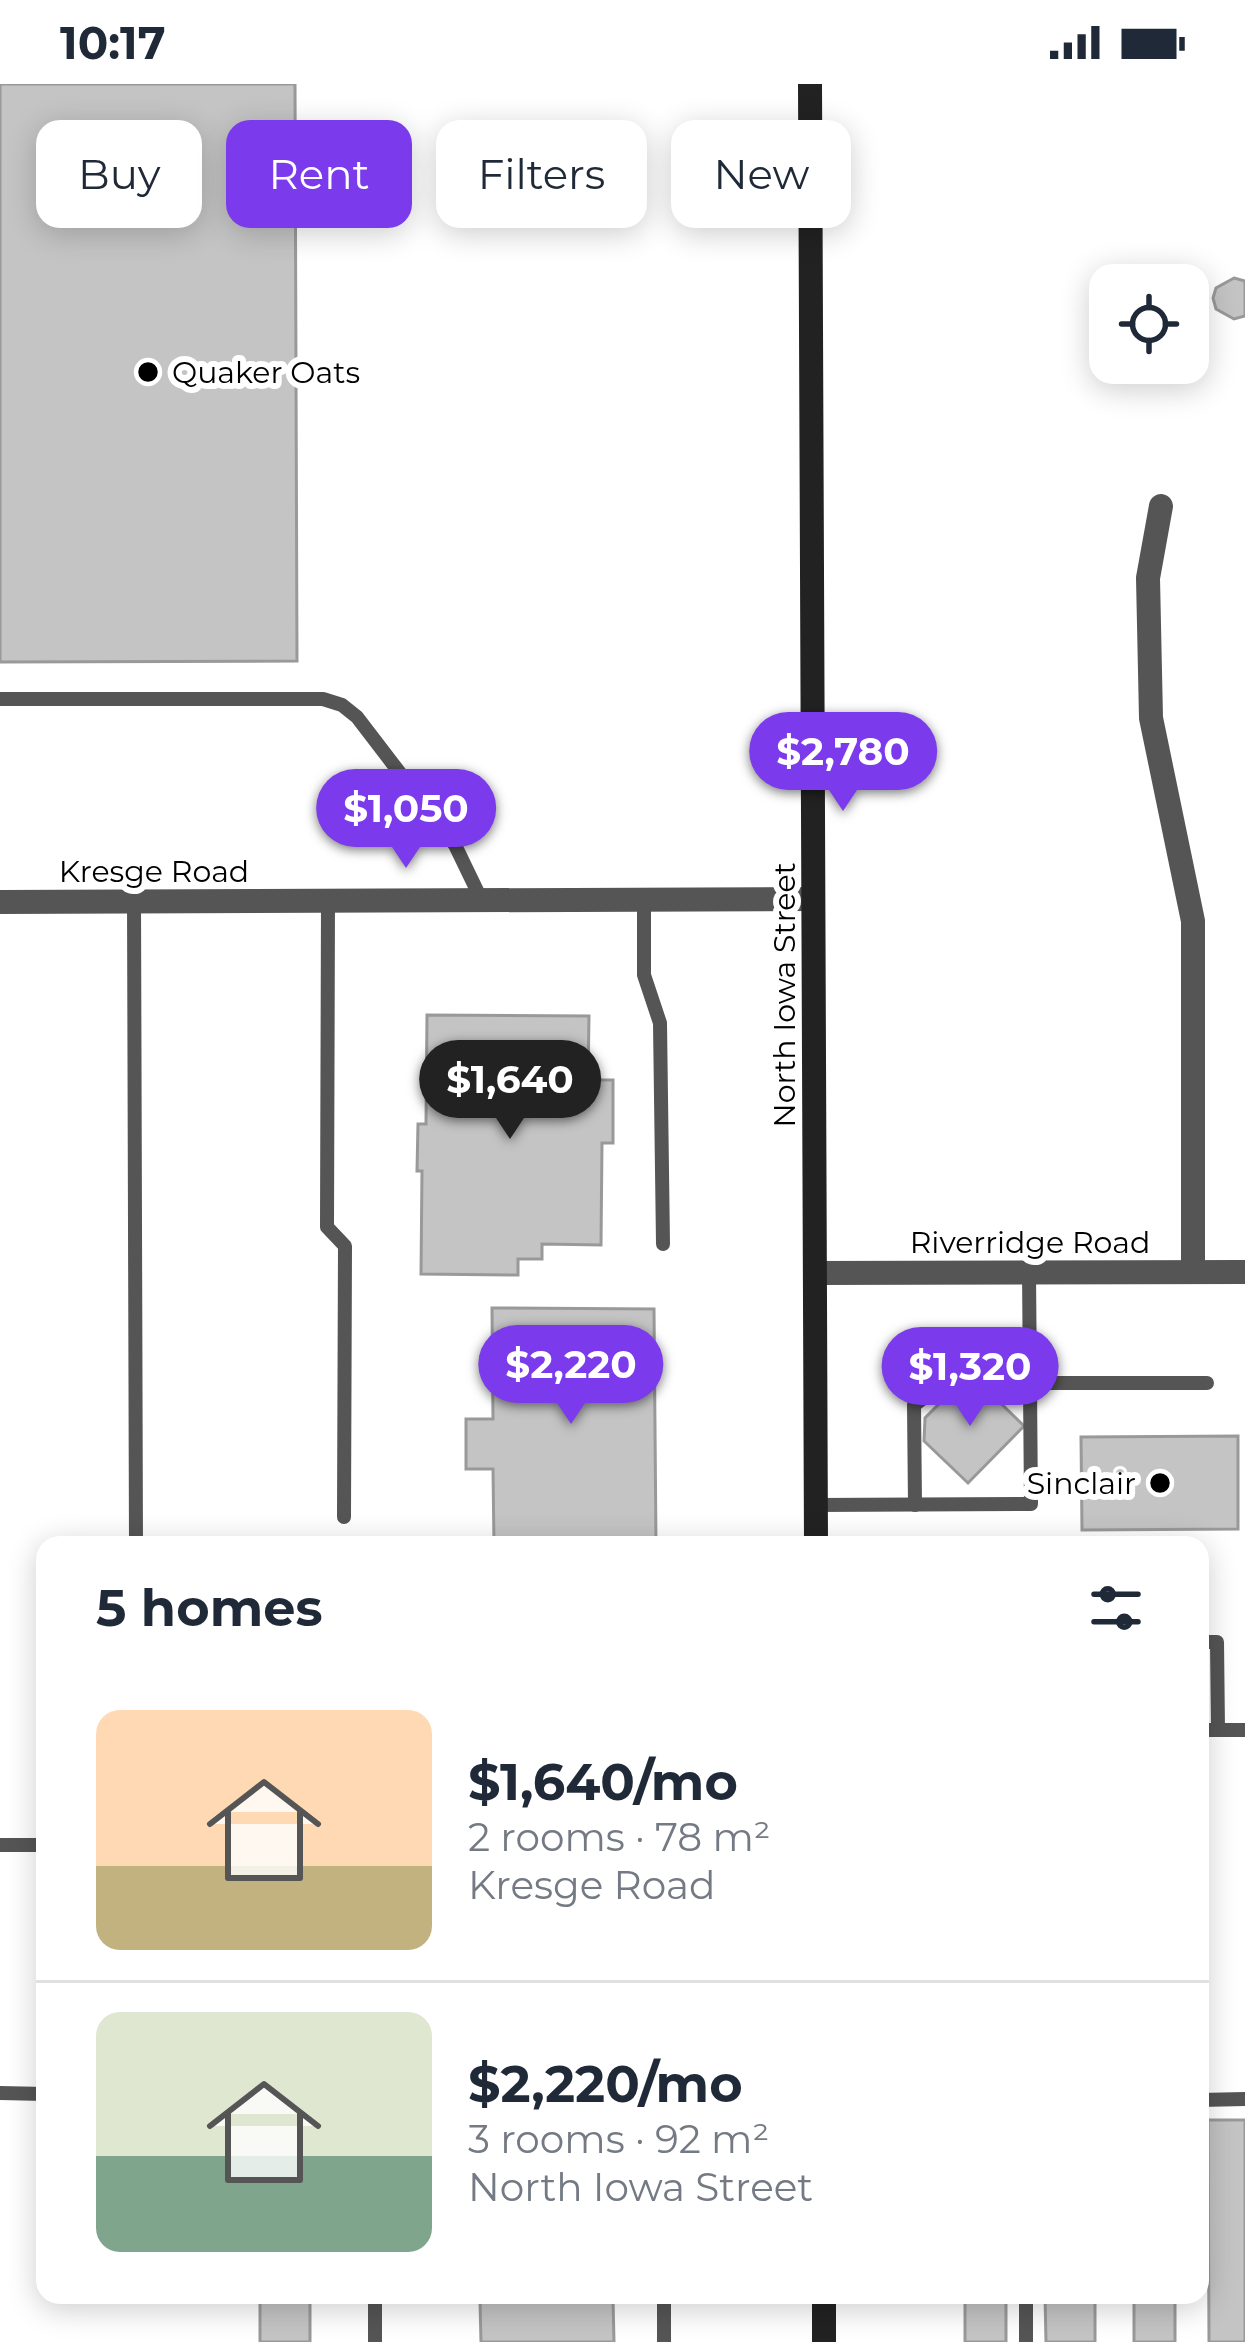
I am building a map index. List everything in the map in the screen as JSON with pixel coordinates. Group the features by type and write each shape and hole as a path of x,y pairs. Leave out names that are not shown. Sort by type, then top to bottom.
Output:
{"main road":[{"name":"North Iowa Street","path":"811,84 816,1536"},
{"path":"824,2304 824,2342"}],"street":[{"path":"1162,506 1148,578 1151,718 1193,920 1193,1272"},
{"name":"Kresge Road","path":"0,902 813,899"},
{"name":"Riverridge Road","path":"814,1273 1245,1272"}],"lane":[{"path":"0,698 323,698 342,705 357,717 455,844 482,901"},
{"path":"644,900 644,975 660,1023 663,1244"},
{"path":"134,901 136,1536"},
{"path":"328,901 327,1227 345,1246 344,1517"},
{"path":"815,1505 1030,1504 1029,1272"},
{"path":"915,1505 914,1405 956,1374 986,1372 1030,1383 1207,1383"},
{"path":"1209,1642 1217,1642 1217,1730"},
{"path":"1209,1730 1245,1730"},
{"path":"0,1845 36,1845"},
{"path":"0,2093 36,2094"},
{"path":"1209,2100 1245,2099"},
{"path":"375,2304 375,2342"},
{"path":"664,2304 664,2342"},
{"path":"1026,2304 1026,2342"}],"building":[{"name":"Quaker Oats","path":"0,84 295,84 295,120 226,120 226,228 295,228 297,661 0,662"},
{"path":"1234,278 1245,281 1245,316 1234,319 1216,309 1213,298 1216,288"},
{"path":"427,1015 589,1016 588,1080 613,1080 613,1143 602,1143 601,1245 542,1244 542,1259 518,1259 518,1275 421,1274 418,1124 426,1124"},
{"path":"492,1308 654,1309 656,1536 494,1536 493,1469 466,1469 466,1419 493,1419"},
{"name":"Sinclair","path":"959,1384 981,1384 1024,1426 968,1483 924,1441 925,1418"},
{"name":"Sinclair","path":"1238,1436 1238,1529 1082,1530 1081,1437"},
{"path":"1209,2120 1245,2120 1245,2342 1209,2342"},
{"path":"260,2304 310,2304 310,2342 260,2342"},
{"path":"480,2304 613,2304 614,2342 481,2342"},
{"path":"965,2304 1006,2304 1006,2342 965,2342"},
{"path":"1045,2304 1095,2304 1095,2342 1046,2342"},
{"path":"1134,2304 1175,2304 1175,2342 1134,2342"}],"place":[{"name":"Quaker Oats","path":"148,372"},
{"name":"Sinclair","path":"1160,1483"}]}
